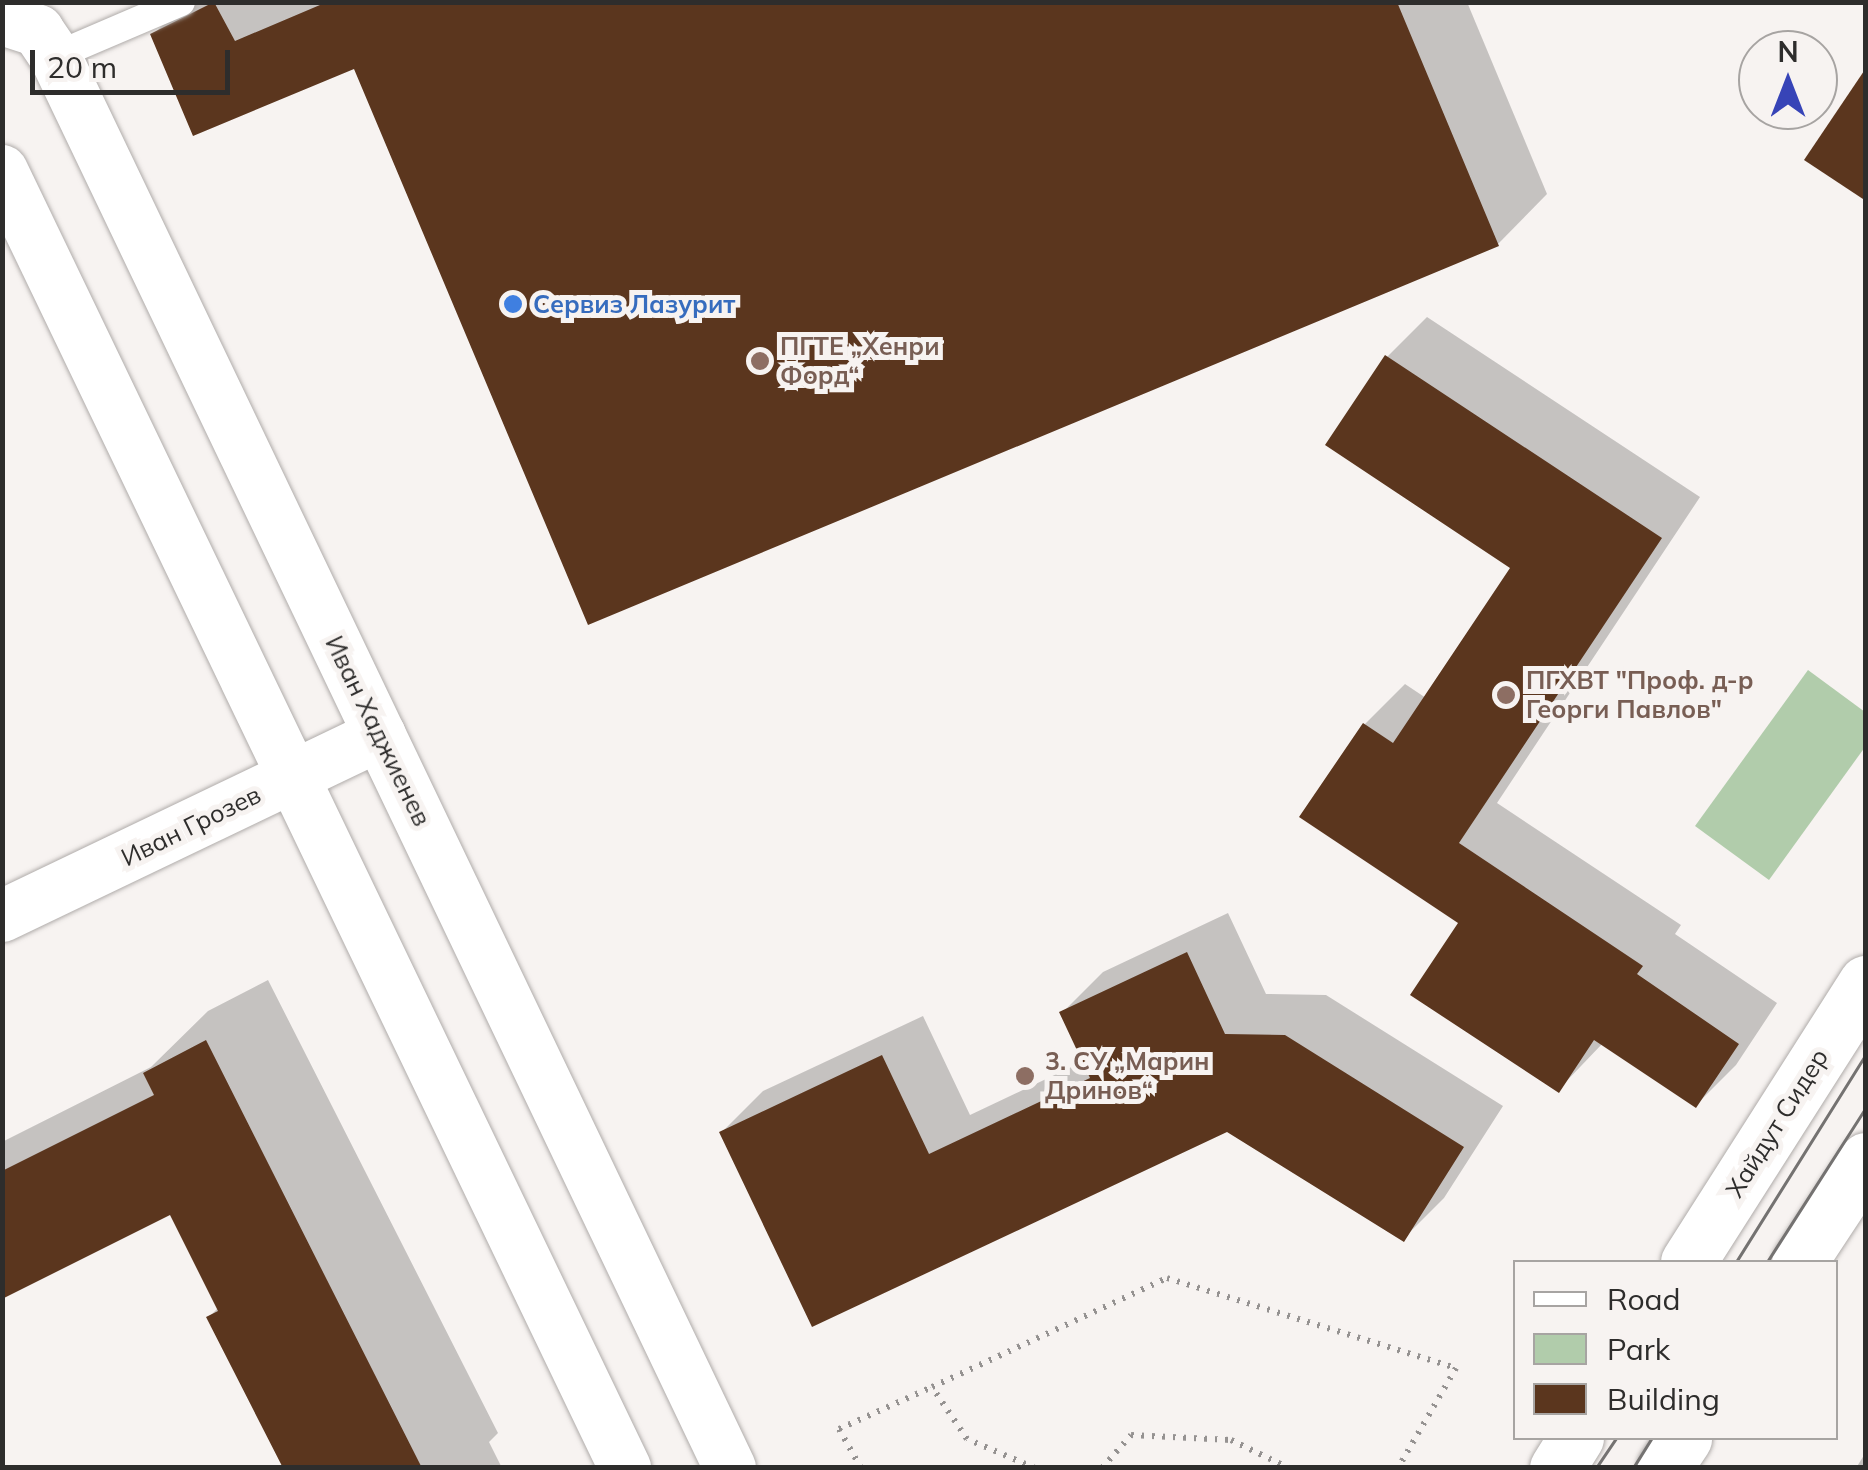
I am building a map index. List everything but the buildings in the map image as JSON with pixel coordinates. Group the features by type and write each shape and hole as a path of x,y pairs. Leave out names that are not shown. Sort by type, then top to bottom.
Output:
{"street":[{"name":"Иван Хаджиенев","path":"2,19 38,31 54,56 730,1468"},
{"path":"2,171 624,1468"},
{"name":"Иван Грозев","path":"2,916 380,735"},
{"name":"Хайдут Сидер","path":"1689,1260 1866,983"},
{"path":"1800,1260 1866,1160"},
{"path":"1557,1468 1575,1440"},
{"path":"1664,1468 1683,1440"}],"lane":[{"path":"54,56 175,4"}],"path":[{"path":"860,1468 839,1429 1167,1278 1456,1368 1398,1468"},
{"path":"932,1387 967,1439 1035,1468"},
{"path":"1102,1468 1131,1435 1188,1435 1231,1440 1290,1468"}],"green space":[{"path":"1808,670 1865,712 1865,747 1769,880 1695,826"}],"tram line":[{"path":"1737,1260 1866,1054"},
{"path":"1768,1260 1866,1107"},
{"path":"1596,1468 1615,1440"},
{"path":"1633,1468 1651,1440"}],"place":[{"name":"Сервиз Лазурит","path":"513,304"},
{"name":"ПГТЕ „Хенри Форд“","path":"760,361"},
{"name":"ПГХВТ \"Проф. д-р Георги Павлов\"","path":"1506,695"},
{"name":"3. СУ „Марин Дринов“","path":"1025,1076"}]}
